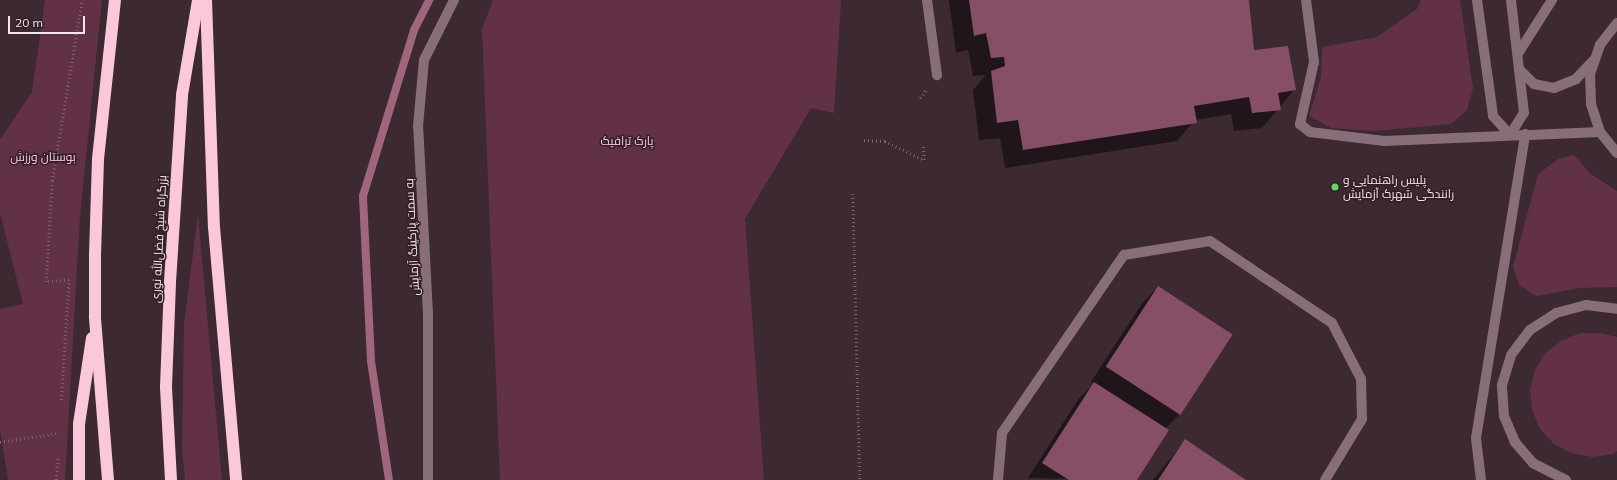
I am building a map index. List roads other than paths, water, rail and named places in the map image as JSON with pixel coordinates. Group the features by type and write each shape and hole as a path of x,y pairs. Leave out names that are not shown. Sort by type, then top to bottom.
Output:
{"highway":[{"path":"108,480 95,317 98,159 115,0"},
{"name":"بزرگراه شیخ فضل‌الله نوری","path":"171,480 166,387 170,282 182,95 198,0"},
{"path":"206,0 214,227 236,480"},
{"path":"79,480 79,424 95,317"}],"lane":[{"name":"به سمت پارکینگ آزمایش","path":"428,480 428,314 418,126 424,60 454,0"},
{"path":"927,0 937,75"},
{"path":"1306,0 1314,62 1300,124 1310,132 1384,141 1600,132"},
{"path":"1477,0 1493,116 1510,135"},
{"path":"1510,135 1524,113 1519,52 1511,0"},
{"path":"1519,52 1552,0"},
{"path":"1617,23 1600,45 1590,74 1591,104 1600,132 1617,153"},
{"path":"1520,70 1534,84 1554,88 1576,79 1596,58"},
{"path":"1481,480 1476,438 1525,134"},
{"path":"998,480 1002,433 1124,255 1210,241 1332,323 1361,379 1362,419 1325,480"},
{"path":"1566,480 1533,463 1515,442 1504,416 1502,385 1511,355 1530,330 1556,313 1586,305 1617,308"},
{"path":"1485,383 1502,385"}],"waterway":[{"path":"389,480 371,361 363,196 414,30 429,0"}],"place":[{"name":"پلیس راهنمایی و رانندگی شهرک آزمایش","path":"1335,187"}],"park label":[{"name":"پارک ترافیک","path":"627,141"},
{"name":"بوستان ورزش","path":"43,157"}]}
